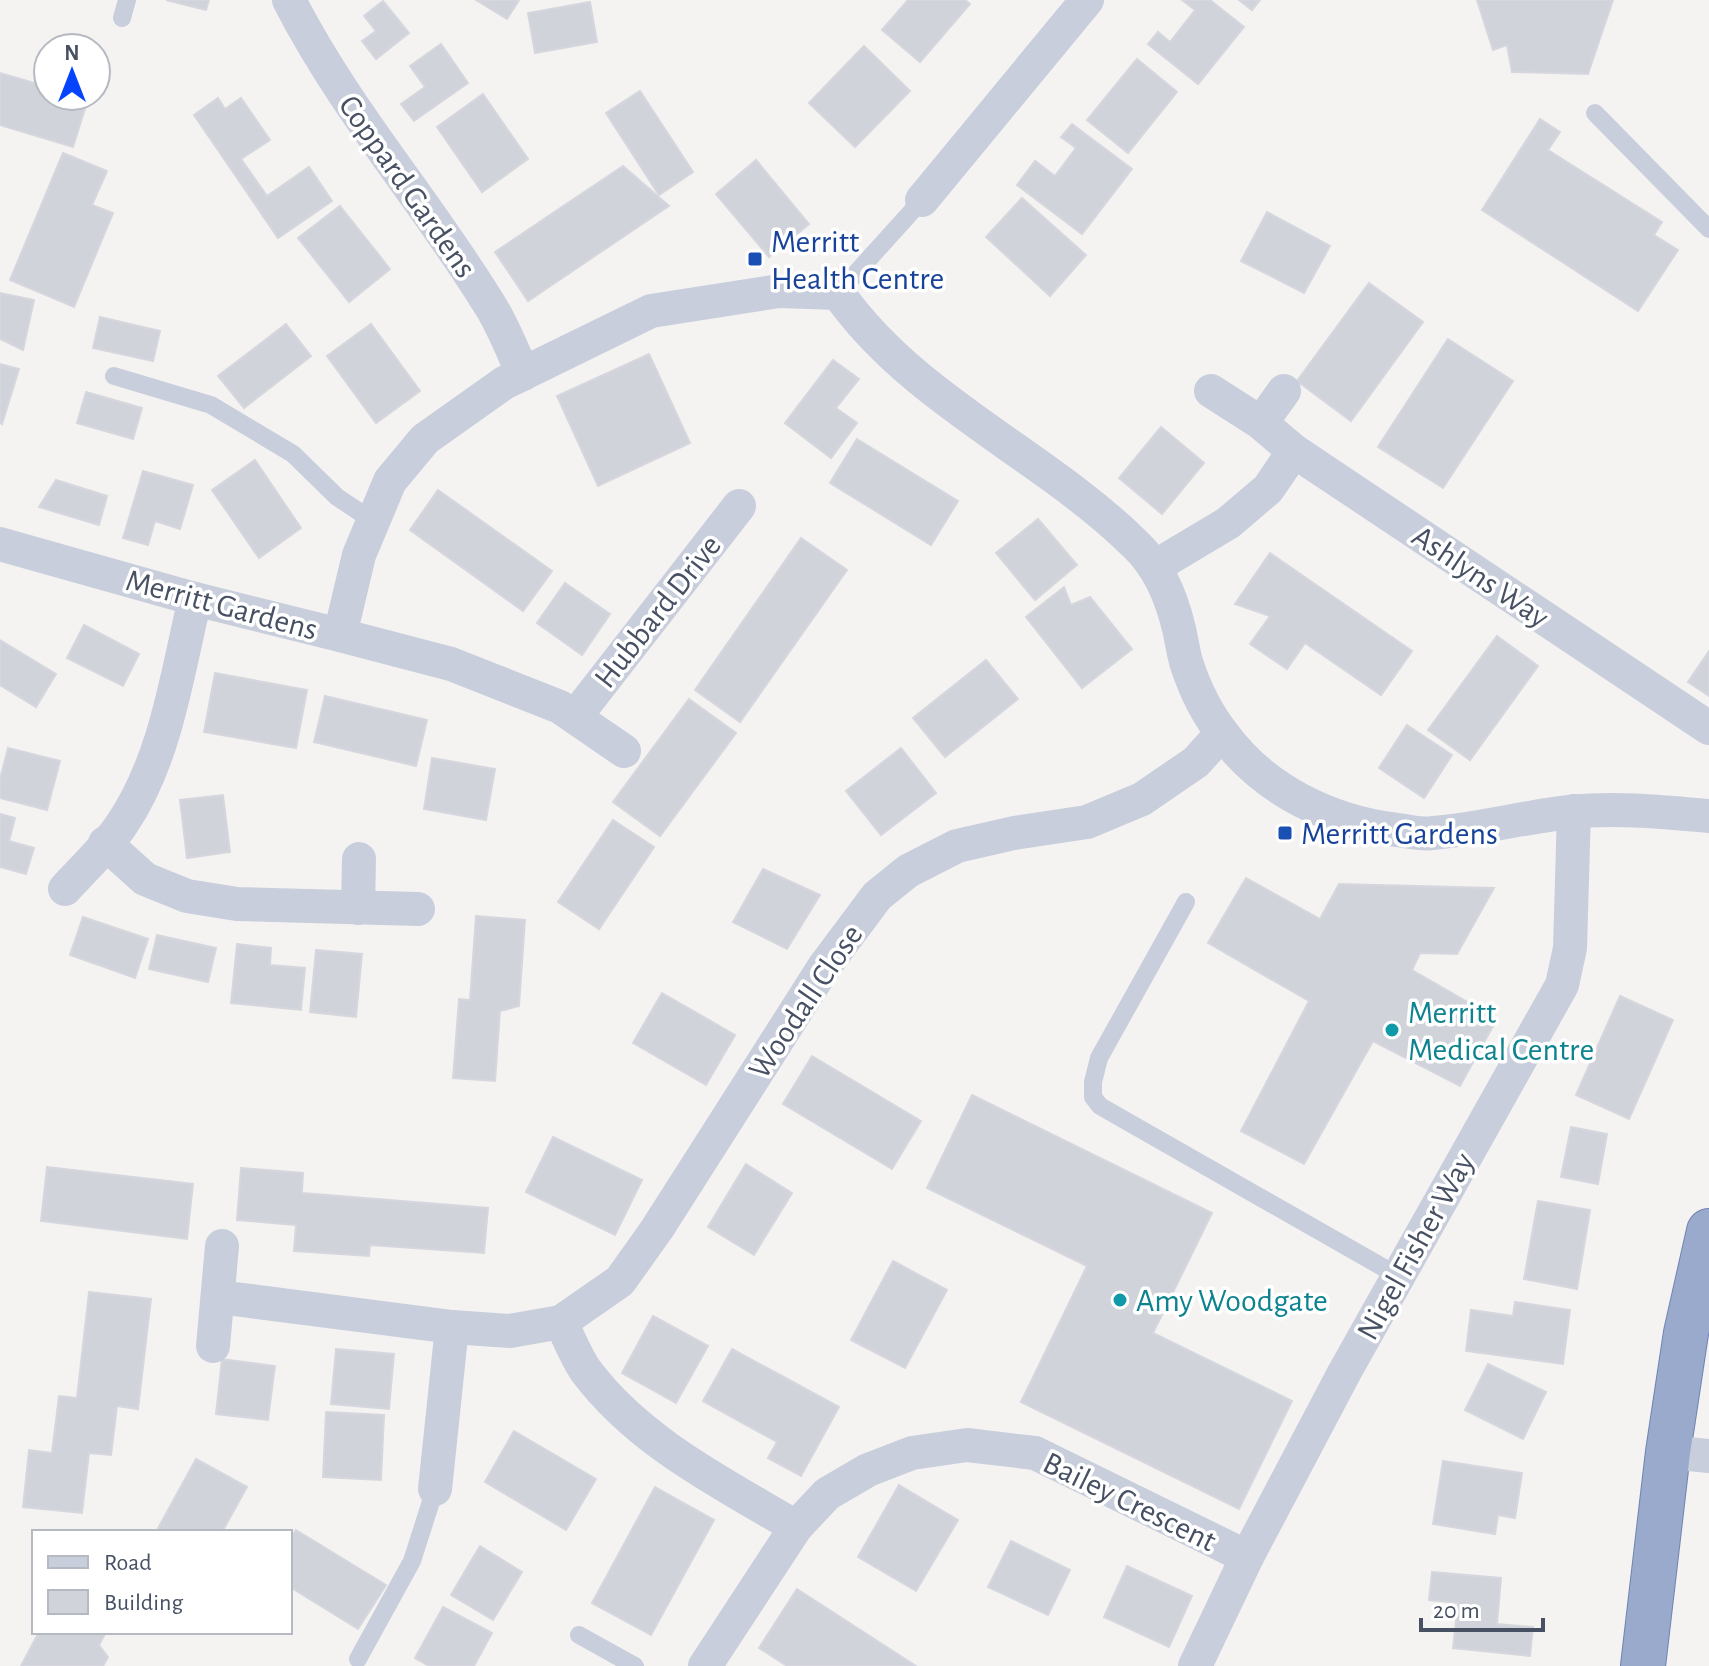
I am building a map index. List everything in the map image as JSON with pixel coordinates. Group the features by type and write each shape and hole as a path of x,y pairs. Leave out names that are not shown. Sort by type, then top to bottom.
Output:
{"highway":[{"path":"1643,1666 1688,1454 1686,1333 1709,1231"}],"street":[{"name":"Coppard Gardens","path":"289,0 316,52 493,310 523,374"},
{"path":"922,200 1087,0"},
{"name":"Merritt Gardens","path":"0,544 195,599 340,635 359,555 390,481 425,439 504,383 651,311 779,291 838,293"},
{"path":"838,293 859,323 941,396 1095,508 1156,566 1178,626 1186,663 1203,703 1222,733 1244,760 1317,810 1380,828 1430,834 1574,811 1653,811 1709,816"},
{"name":"Ashlyns Way","path":"1211,391 1261,423 1294,451 1661,712 1709,728"},
{"path":"1261,423 1284,391"},
{"path":"1156,566 1228,523 1268,489 1294,451"},
{"name":"Hubbard Drive","path":"575,717 739,506"},
{"path":"65,889 121,826 146,780 163,731 195,599"},
{"name":"Hubbard Drive","path":"340,635 451,664 560,707 624,751"},
{"name":"Woodall Close","path":"219,1297 452,1327 510,1331 561,1322 620,1281 657,1229 824,967 877,896 908,871 957,846 1014,833 1087,822 1142,799 1196,762 1222,733"},
{"name":"Nigel Fisher Way","path":"1195,1666 1247,1557 1344,1373 1562,985 1570,948 1574,811"},
{"path":"105,843 145,879 187,896 237,904 418,909"},
{"path":"358,908 359,859"},
{"path":"213,1346 222,1246"},
{"path":"561,1322 585,1370 640,1429 718,1481 796,1527"},
{"path":"435,1489 452,1327"},
{"name":"Bailey Crescent","path":"705,1666 796,1527 827,1494 868,1470 912,1453 967,1445 1035,1453 1247,1557"}],"lane":[{"path":"1595,113 1709,229"},
{"path":"838,293 922,200"},
{"path":"114,376 211,405 293,454 337,497 373,521"},
{"path":"1186,902 1099,1058 1093,1097 1100,1106 1400,1277"},
{"path":"358,1659 412,1561 435,1489"},
{"path":"579,1635 635,1666"}],"building":[{"path":"166,0 209,0 206,10"},
{"path":"476,0 519,0 507,19"},
{"path":"908,0 965,0 970,4 920,62 882,30"},
{"path":"1182,0 1210,0 1244,27 1198,84 1148,44 1158,32 1170,42 1195,10"},
{"path":"1239,0 1260,0 1252,10"},
{"path":"1477,0 1613,0 1588,74 1512,72 1507,45 1493,50"},
{"path":"383,1 409,33 376,59 362,41 376,31 364,16"},
{"path":"590,2 597,42 535,53 528,13"},
{"path":"441,44 468,83 414,121 401,104 425,87 410,66"},
{"path":"864,46 910,91 855,147 809,103"},
{"path":"1137,59 1177,92 1128,153 1087,120"},
{"path":"0,73 32,82 32,112 84,112 73,147 0,125"},
{"path":"640,91 693,172 659,195 606,113"},
{"path":"483,94 528,159 482,192 437,127"},
{"path":"218,98 225,109 241,98 270,140 241,159 267,196 309,167 332,201 278,238 194,115"},
{"path":"1540,119 1560,132 1548,150 1662,222 1654,235 1678,250 1638,311 1482,210"},
{"path":"1072,124 1132,169 1082,234 1017,185 1035,161 1055,176 1076,148 1061,137"},
{"path":"63,153 107,171 92,205 113,213 74,307 10,280"},
{"path":"756,160 809,224 769,257 716,194"},
{"path":"623,166 669,206 528,301 495,252"},
{"path":"1022,198 1086,255 1050,296 986,237"},
{"path":"340,206 390,269 349,302 298,238"},
{"path":"1267,212 1330,246 1304,293 1241,261"},
{"path":"1369,283 1423,322 1351,421 1297,381"},
{"path":"0,293 34,300 23,350 0,339"},
{"path":"100,317 160,331 153,361 93,348"},
{"path":"286,324 311,356 244,408 218,376"},
{"path":"371,324 420,391 376,423 327,356"},
{"path":"1448,339 1513,381 1443,488 1378,447"},
{"path":"649,354 690,443 598,486 557,396"},
{"path":"833,360 859,379 836,408 857,423 831,458 785,423"},
{"path":"0,364 19,369 2,424 0,423"},
{"path":"86,392 142,408 133,439 77,423"},
{"path":"1161,427 1204,463 1162,514 1119,478"},
{"path":"857,439 958,501 931,545 830,483"},
{"path":"255,460 301,528 259,558 212,490"},
{"path":"143,471 193,485 180,529 155,521 148,545 123,538"},
{"path":"56,480 107,496 99,525 39,507"},
{"path":"438,490 552,571 523,611 410,530"},
{"path":"1038,519 1077,565 1035,600 996,553"},
{"path":"801,538 847,570 740,722 695,690"},
{"path":"1270,553 1412,651 1381,695 1305,643 1287,669 1250,644 1270,616 1235,604"},
{"path":"565,583 610,614 582,655 537,623"},
{"path":"1064,587 1071,605 1090,597 1132,649 1082,688 1026,617"},
{"path":"84,625 139,654 123,686 67,658"},
{"path":"1497,636 1538,666 1470,760 1428,730"},
{"path":"0,640 56,674 36,707 0,685"},
{"path":"1709,651 1709,696 1688,682"},
{"path":"986,660 1018,699 945,757 913,718"},
{"path":"215,673 307,690 296,748 204,732"},
{"path":"325,696 427,720 416,766 314,742"},
{"path":"689,699 736,733 660,836 613,802"},
{"path":"1407,725 1452,755 1424,798 1379,768"},
{"path":"8,748 60,761 47,810 0,798 0,779"},
{"path":"901,748 936,793 881,835 846,791"},
{"path":"432,758 495,769 486,820 424,809"},
{"path":"223,795 230,852 187,858 180,800"},
{"path":"0,814 15,818 9,841 34,848 26,874 0,867"},
{"path":"613,820 654,847 599,929 558,902"},
{"path":"763,869 820,895 787,949 733,922"},
{"name":"Merritt Medical Centre","path":"1246,878 1320,919 1339,884 1494,888 1457,954 1420,953 1412,970 1497,1019 1460,1086 1373,1041 1304,1164 1241,1131 1309,1001 1208,943"},
{"path":"476,916 525,920 519,1006 500,1011 495,1081 453,1078 459,999 470,1000"},
{"path":"83,917 148,939 135,978 70,955"},
{"path":"157,935 216,948 208,982 149,969"},
{"path":"237,944 271,948 270,965 305,968 301,1010 231,1003"},
{"path":"316,950 362,954 356,1017 310,1012"},
{"path":"662,993 735,1035 706,1085 633,1043"},
{"path":"1620,996 1673,1020 1629,1119 1576,1095"},
{"path":"812,1056 921,1121 892,1169 783,1104"},
{"name":"Amy Woodgate","path":"972,1095 1212,1213 1153,1333 1292,1401 1239,1509 1021,1402 1087,1266 927,1188"},
{"path":"1571,1127 1607,1134 1598,1184 1561,1177"},
{"path":"553,1137 642,1180 615,1235 526,1192"},
{"path":"746,1164 792,1193 754,1255 708,1227"},
{"path":"47,1167 193,1184 187,1239 41,1221"},
{"path":"241,1168 303,1173 302,1193 488,1208 484,1253 370,1245 369,1256 294,1251 296,1225 237,1220"},
{"path":"1538,1201 1590,1210 1577,1289 1524,1279"},
{"path":"893,1261 947,1290 905,1368 851,1340"},
{"path":"89,1292 151,1299 138,1409 117,1406 111,1455 89,1453 82,1513 23,1507 29,1450 52,1453 59,1396 77,1398"},
{"path":"1515,1302 1570,1310 1563,1364 1466,1351 1471,1310 1513,1316"},
{"path":"653,1316 708,1346 676,1403 622,1373"},
{"path":"336,1349 394,1354 389,1409 331,1404"},
{"path":"732,1349 839,1407 801,1476 768,1458 777,1442 703,1401"},
{"path":"222,1359 275,1366 268,1420 216,1414"},
{"path":"1488,1364 1546,1392 1523,1439 1465,1410"},
{"path":"326,1412 384,1415 381,1480 323,1477"},
{"path":"514,1431 596,1479 566,1530 485,1482"},
{"path":"196,1459 247,1487 223,1530 157,1530"},
{"path":"1443,1461 1522,1473 1515,1518 1498,1515 1495,1534 1433,1524"},
{"path":"899,1485 958,1520 916,1591 858,1557"},
{"path":"655,1487 714,1520 651,1635 592,1603"},
{"path":"296,1530 386,1585 358,1629 292,1588 292,1537"},
{"path":"1011,1541 1070,1570 1048,1615 988,1587"},
{"path":"480,1546 522,1572 493,1620 451,1595"},
{"path":"1127,1566 1192,1596 1169,1647 1104,1617"},
{"path":"1432,1572 1501,1578 1497,1624 1533,1627 1530,1656 1453,1648 1458,1603 1429,1600"},
{"path":"797,1589 916,1666 787,1666 759,1648"},
{"path":"443,1607 492,1633 474,1666 429,1666 415,1658"},
{"path":"38,1634 105,1634 99,1645 108,1657 103,1666 21,1666"}],"place":[{"name":"Merritt Health Centre","path":"755,259"},
{"name":"Merritt Gardens","path":"1285,833"},
{"name":"Merritt Medical Centre","path":"1392,1030"},
{"name":"Amy Woodgate","path":"1120,1300"}]}
